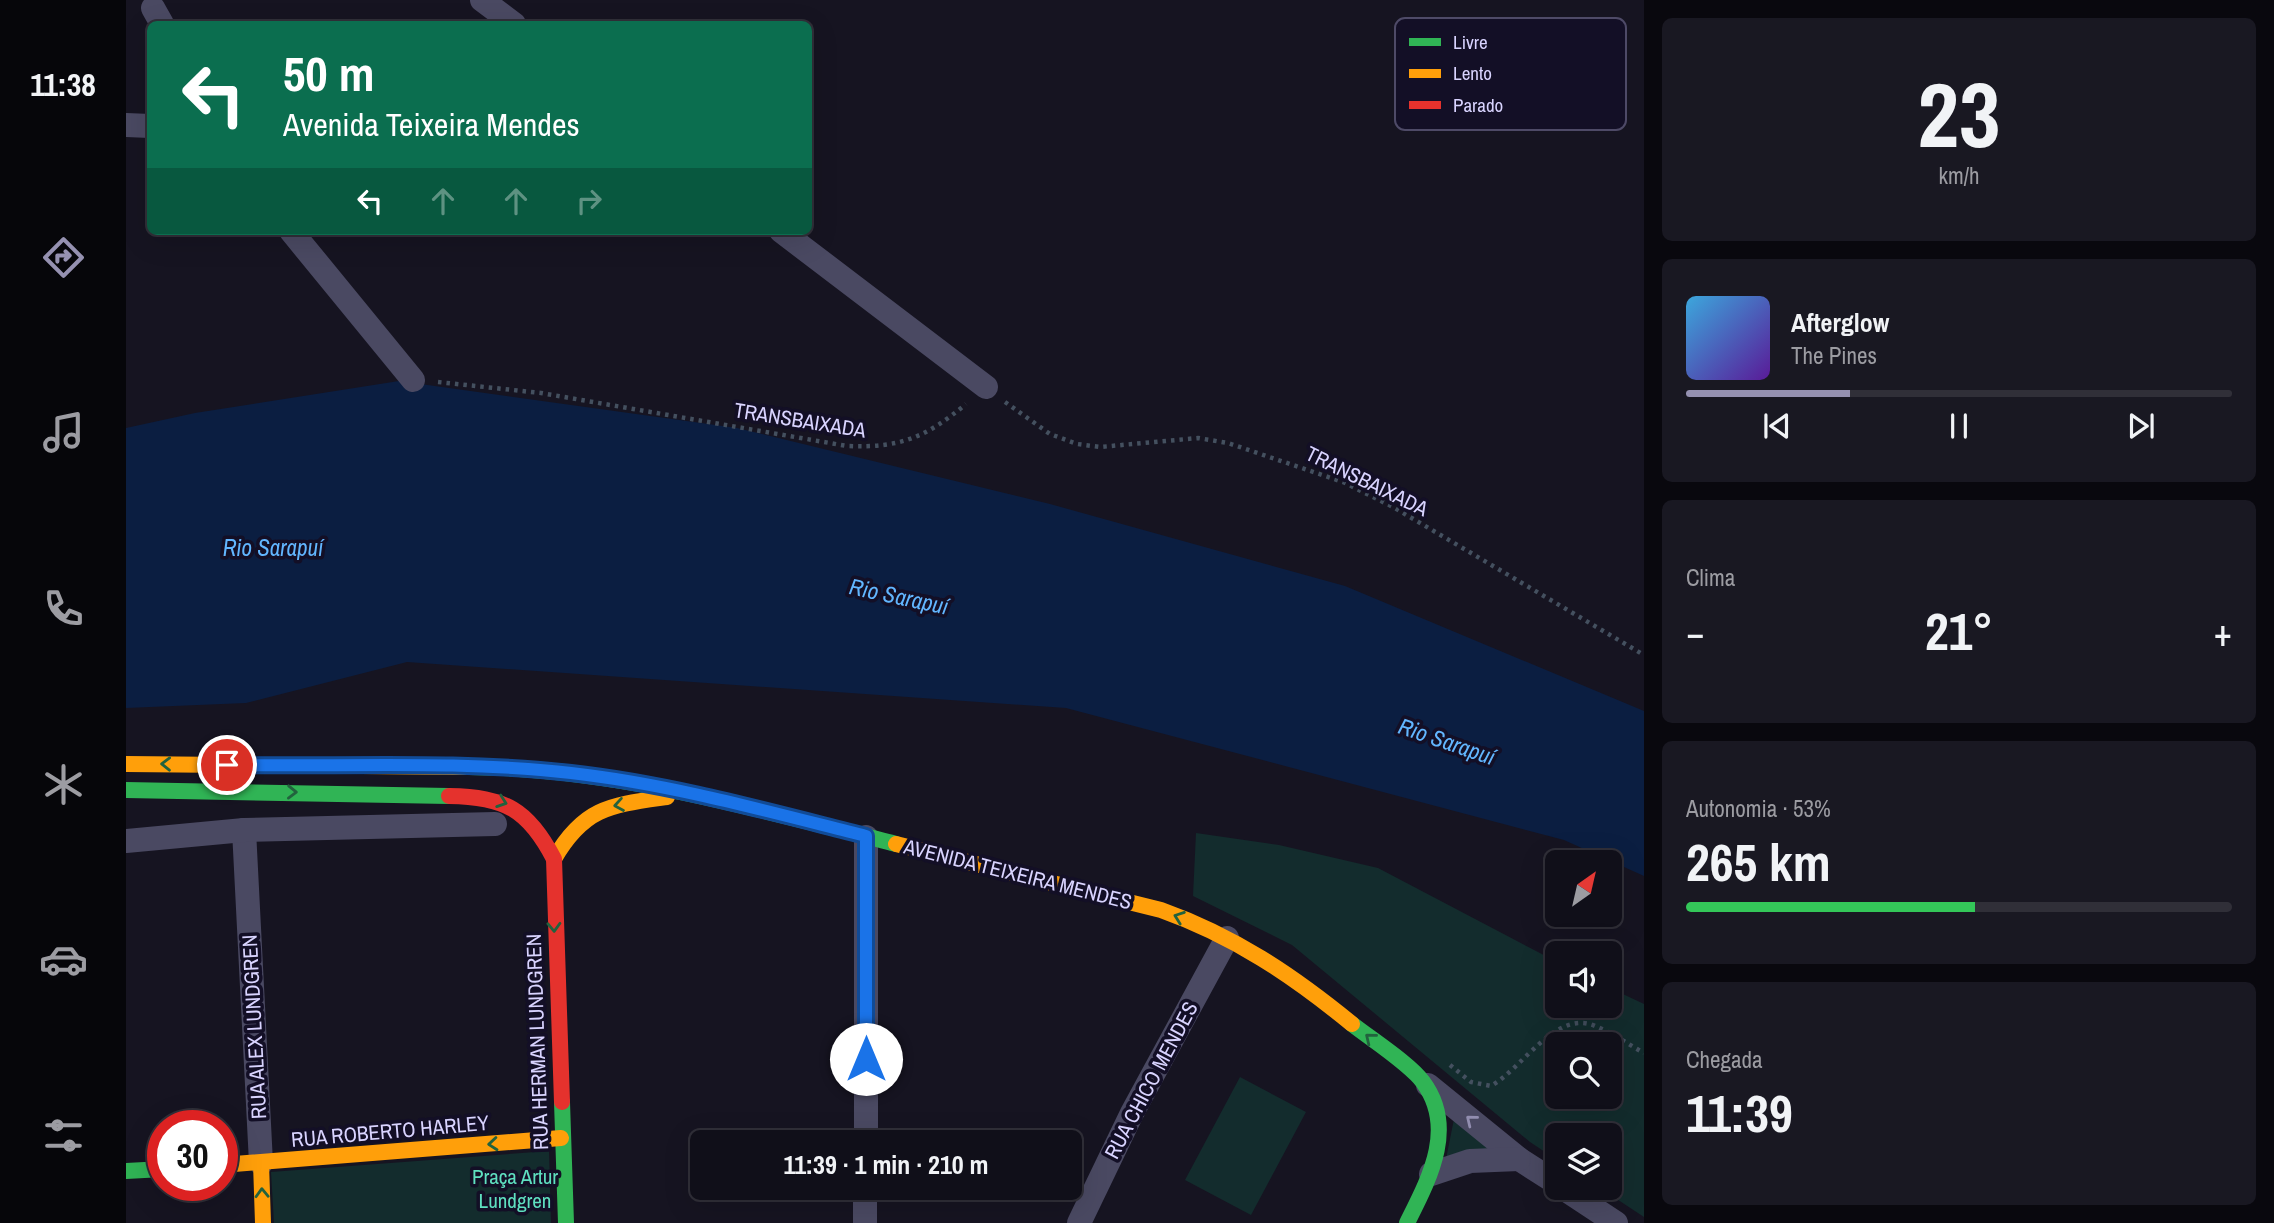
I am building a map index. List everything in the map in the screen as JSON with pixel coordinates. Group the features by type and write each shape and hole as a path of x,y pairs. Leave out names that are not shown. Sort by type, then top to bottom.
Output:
{"main road":[{"name":"AVENIDA TEIXEIRA MENDES","path":"126,764 498,767 569,773 686,794 1128,899 1201,925 1297,979 1423,1081 1439,1114 1441,1131 1431,1174"},
{"name":"RUA HERMAN LUNDGREN","path":"126,790 435,795 506,802 525,816 545,839 554,859 561,1138 566,1223"},
{"path":"554,859 564,840 595,809 686,794"},
{"name":"RUA ROBERTO HARLEY","path":"238,1164 561,1138"},
{"name":"RUA ALEX LUNDGREN","path":"261,1163 263,1223"},
{"path":"126,1171 147,1170"},
{"path":"1407,1223 1431,1174"}],"street":[{"path":"482,0 510,21"},
{"path":"126,125 147,126"},
{"path":"293,235 413,380"},
{"path":"786,235 986,387"},
{"path":"126,841 244,831 495,824"},
{"name":"RUA ALEX LUNDGREN","path":"244,831 261,1163"},
{"path":"866,836 866,1130"},
{"name":"RUA CHICO MENDES","path":"1079,1223 1132,1113 1227,938"},
{"path":"1423,1081 1519,1159 1545,1176"},
{"path":"1431,1174 1469,1161 1519,1159"},
{"path":"865,1200 865,1223"},
{"path":"1581,1200 1616,1223"}],"path":[{"name":"TRANSBAIXADA","path":"413,380 541,393 848,446 874,447 894,446 918,436 950,417 986,387 1051,434 1077,444 1100,447 1198,438 1265,454 1343,482 1393,507 1644,655"}],"green space":[{"path":"1196,833 1279,845 1378,868 1545,956 1545,1018 1622,1018 1622,994 1644,1004 1644,1217 1618,1200 1622,1200 1622,1123 1545,1123 1545,1152 1292,945 1193,896"},
{"path":"1240,1077 1306,1112 1251,1215 1185,1180"},
{"path":"1454,1119 1490,1150 1446,1159"},
{"name":"Praça Artur Lundgren","path":"549,1151 551,1223 274,1223 271,1172"}],"water":[{"name":"Rio Sarapuí","path":"399,381 737,428 1050,504 1345,586 1644,711 1644,876 1622,866 1622,850 1586,850 1564,840 1066,708 407,662 246,703 126,708 126,428 195,413"}],"traffic: fast":[{"path":"469,767 523,769 631,783 738,805 896,844"},
{"path":"126,790 449,796"},
{"path":"1352,1024 1417,1075 1433,1099 1438,1117 1439,1135 1431,1171 1407,1223"},
{"path":"562,1102 566,1223"},
{"path":"126,1171 147,1170"}],"traffic: slow":[{"path":"126,764 469,767"},
{"path":"554,859 576,828 588,819 615,806 667,797"},
{"path":"896,844 1161,910 1188,920 1261,958 1352,1024"},
{"path":"238,1164 561,1138"},
{"path":"261,1163 263,1223"}],"traffic: jam":[{"path":"449,796 485,799 513,809 534,828 554,859 562,1102"}],"route":[{"path":"227,765 498,767 569,773 607,778 778,814 866,836 866,1059"}]}
